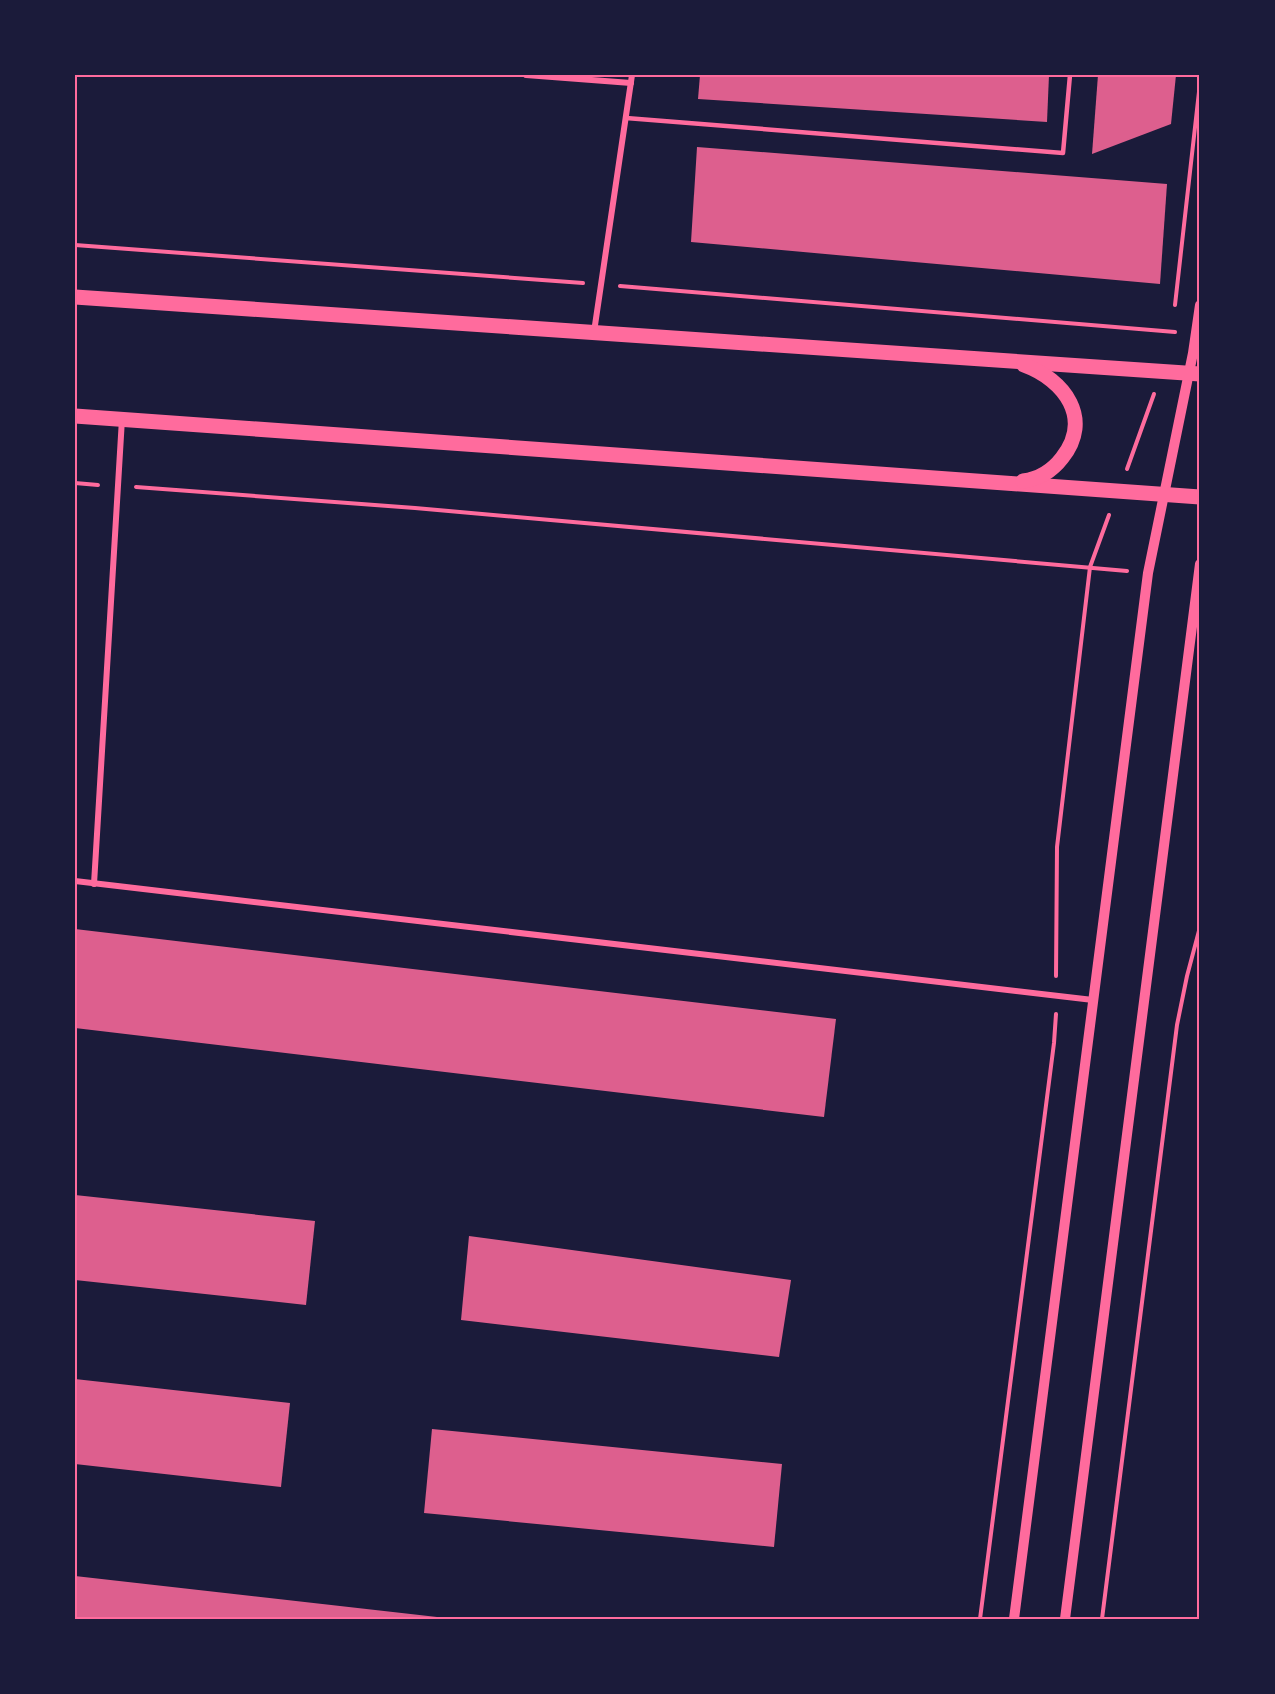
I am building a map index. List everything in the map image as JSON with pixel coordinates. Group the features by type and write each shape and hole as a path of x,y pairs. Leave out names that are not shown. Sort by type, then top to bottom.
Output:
{"main road":[{"path":"75,297 1194,373"},
{"path":"999,483 1030,480 1052,470 1067,451 1076,427 1071,404 1055,382 1031,367 1006,360"},
{"path":"75,416 1200,497"}],"street":[{"path":"526,75 631,83"},
{"path":"594,332 632,75"},
{"path":"1014,1619 1148,573 1164,495 1194,373 1200,304"},
{"path":"94,884 122,419"},
{"path":"1065,1619 1200,564"},
{"path":"75,881 1093,1000"}],"lane":[{"path":"626,118 1063,153 1070,75"}],"path":[{"path":"1175,306 1200,82"},
{"path":"1092,325 1197,334"},
{"path":"980,1619 1054,1043 1057,847 1090,567 1163,371 1173,325"},
{"path":"75,483 415,508 1059,565"},
{"path":"1102,1619 1177,1025 1200,927"}],"building":[{"path":"700,75 1049,75 1047,122 698,99"},
{"path":"1098,75 1176,75 1171,124 1092,154"},
{"path":"697,147 1167,184 1160,284 691,242"},
{"path":"75,929 836,1019 824,1117 75,1028"},
{"path":"75,1195 315,1221 306,1305 75,1280"},
{"path":"469,1236 791,1280 779,1357 461,1320"},
{"path":"75,1379 290,1403 281,1487 75,1464"},
{"path":"432,1429 782,1464 774,1547 424,1513"},
{"path":"75,1576 437,1617 437,1619 75,1619"}]}
